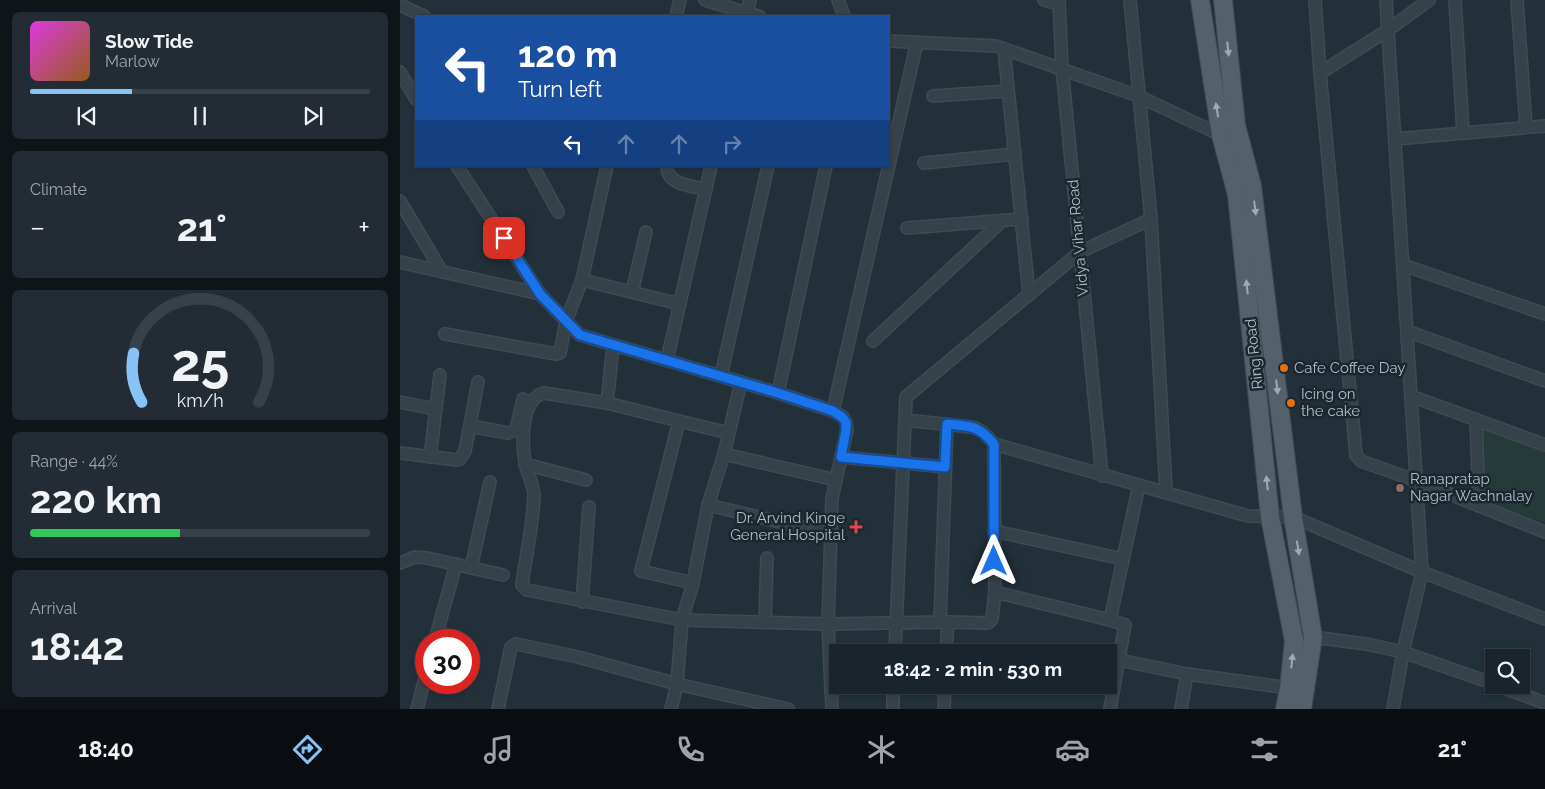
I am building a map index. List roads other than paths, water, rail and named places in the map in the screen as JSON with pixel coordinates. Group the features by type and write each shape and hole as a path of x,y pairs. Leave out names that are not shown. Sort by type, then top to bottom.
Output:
{"main road":[{"name":"Ring Road","path":"1200,0 1220,135 1237,195 1270,517 1294,641 1285,709"},
{"name":"Ring Road","path":"1223,0 1236,125 1252,186 1293,517 1313,637 1302,709"}],"street":[{"path":"676,15 680,0"},
{"path":"705,0 747,15 750,0"},
{"path":"838,0 844,15"},
{"path":"1044,0 1059,2"},
{"path":"1130,0 1151,219 1166,491"},
{"path":"1223,0 1228,0"},
{"path":"1315,0 1320,73 1356,455 1361,461 1545,532"},
{"path":"1386,0 1422,572 1402,652 1393,709"},
{"path":"1320,73 1388,30 1429,0"},
{"path":"1455,0 1463,133"},
{"path":"1517,0 1526,127"},
{"name":"Vidya Vihar Road","path":"1059,2 1062,68 1102,476"},
{"path":"400,5 422,15"},
{"path":"890,41 996,46 1138,96 1220,135"},
{"path":"890,158 916,42"},
{"path":"1004,49 1029,295"},
{"path":"400,72 415,97"},
{"path":"934,96 1008,91"},
{"path":"1394,139 1545,126"},
{"path":"924,163 1015,154"},
{"path":"534,167 558,212"},
{"path":"445,334 556,354 561,350 566,321 582,280 607,167"},
{"path":"668,167 669,176 676,182 706,189"},
{"path":"667,360 711,167"},
{"path":"720,376 768,167"},
{"path":"778,393 826,167"},
{"path":"833,411 888,167"},
{"path":"461,168 540,294 580,335 778,393 833,411 846,422 832,498 828,624 832,709"},
{"path":"400,201 442,272"},
{"path":"907,228 1022,219"},
{"path":"895,644 906,397 1080,252 1151,219"},
{"path":"873,341 1002,220"},
{"path":"632,292 646,232"},
{"path":"400,262 540,294"},
{"path":"1403,265 1545,314"},
{"path":"582,280 680,304"},
{"path":"1407,332 1545,381"},
{"path":"607,403 613,344"},
{"path":"430,457 440,375"},
{"path":"400,453 460,459 465,451 478,382"},
{"path":"671,709 677,684 682,620 693,583 708,504 724,454 741,382"},
{"path":"729,433 607,403 544,394 535,397 529,405 525,418 523,443 525,464 534,492 522,584 527,590 682,620 828,624 944,622 988,624 992,619 995,592 994,444"},
{"path":"1411,396 1545,445"},
{"path":"470,426 508,433 516,430 523,399"},
{"path":"400,402 436,409"},
{"path":"905,420 977,428 994,444 1102,476 1166,491 1248,516 1293,517 1422,572 1545,619"},
{"path":"1476,420 1479,506"},
{"path":"679,421 641,571 693,583"},
{"path":"945,644 945,467 947,424"},
{"path":"724,454 836,480"},
{"path":"841,457 945,467"},
{"path":"525,464 586,480"},
{"path":"471,568 490,482"},
{"path":"1110,620 1139,485"},
{"path":"708,504 831,534"},
{"path":"582,602 589,507"},
{"path":"994,530 1123,559"},
{"path":"400,563 415,557 503,575"},
{"path":"765,622 767,558"},
{"path":"438,629 456,564"},
{"path":"995,592 1110,620 1125,626 1117,665"},
{"path":"1313,637 1366,644 1402,652 1485,681"},
{"path":"498,709 511,647 516,644 578,657 677,684 788,709"},
{"path":"1119,660 1188,674 1289,688"},
{"path":"1181,709 1188,674"},
{"path":"417,709 421,694"},
{"path":"893,694 893,709"},
{"path":"944,709 945,694"},
{"path":"1109,694 1110,709"},
{"path":"1520,694 1545,703"}],"place":[{"name":"Cafe Coffee Day","path":"1284,368"},
{"name":"Icing on the cake","path":"1291,403"},
{"name":"Ranapratap Nagar Wachnalay","path":"1400,488"},
{"name":"Dr. Arvind Kinge General Hospital","path":"856,527"}]}
